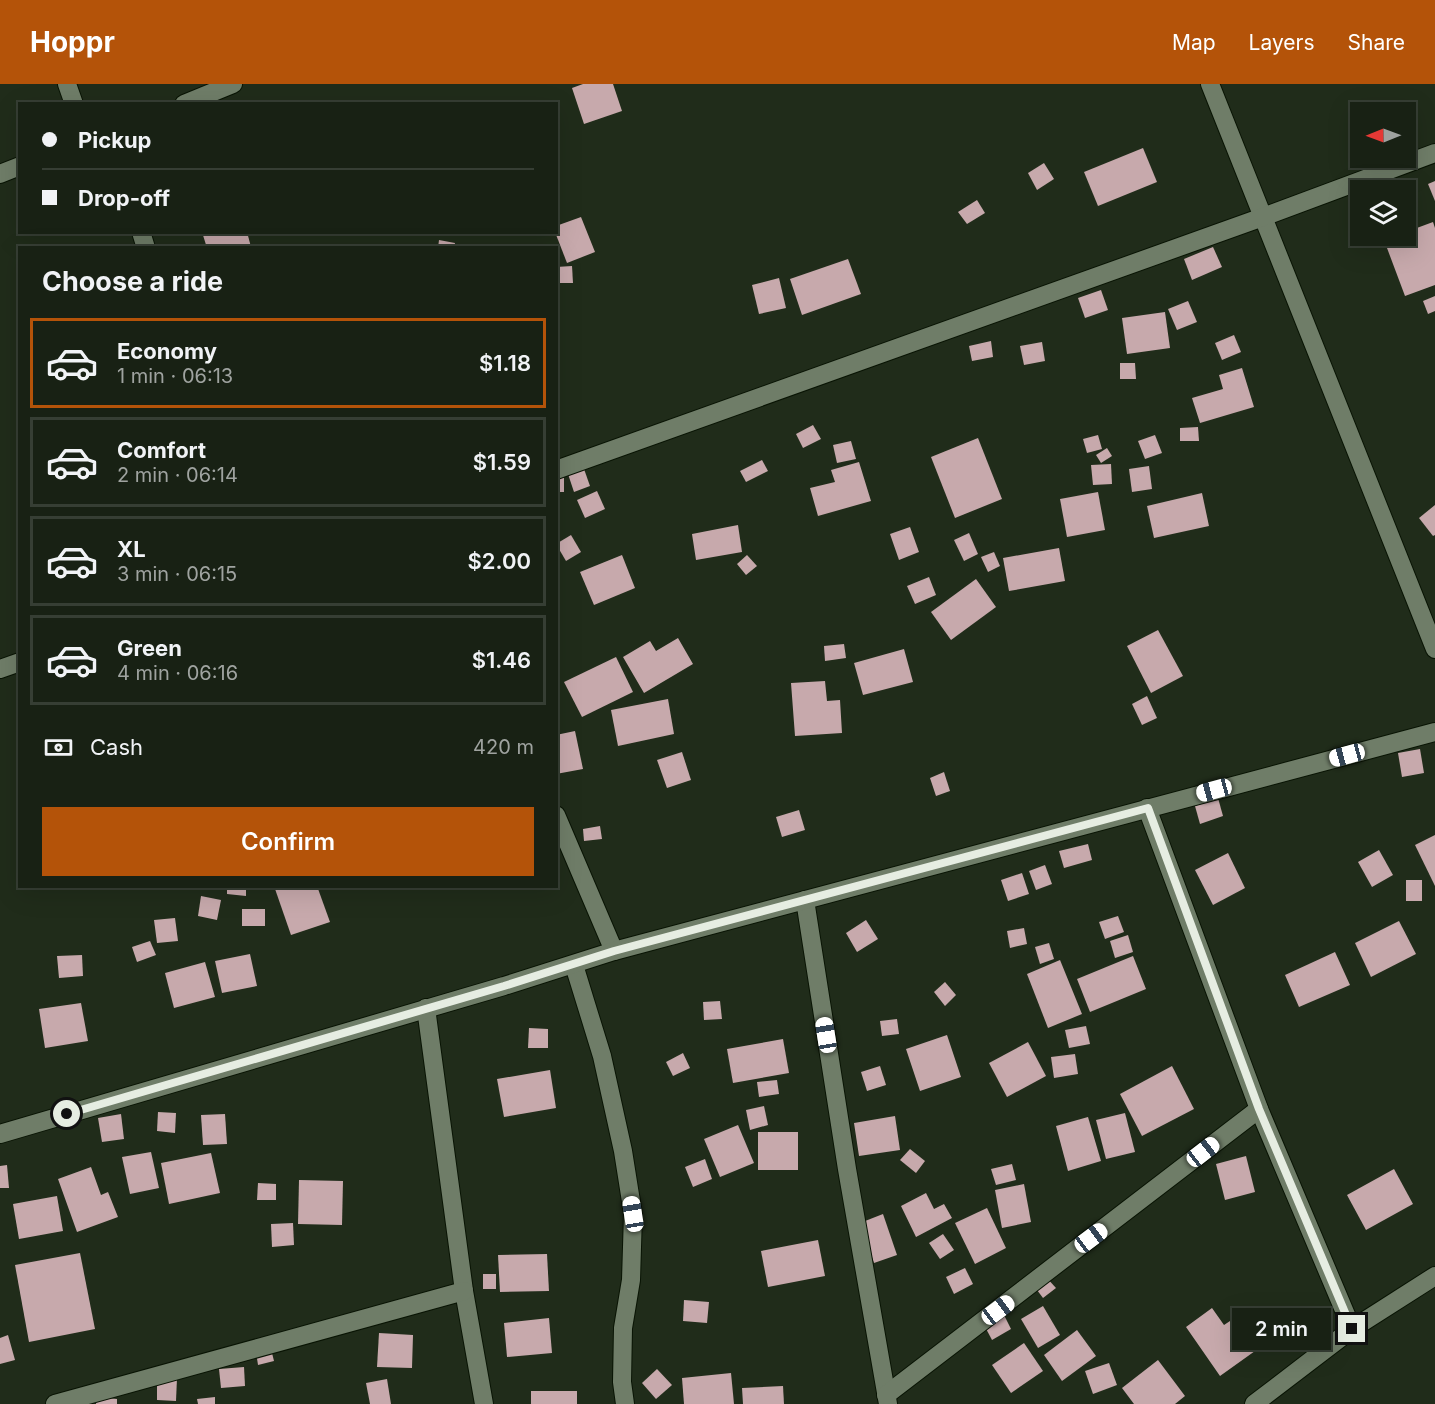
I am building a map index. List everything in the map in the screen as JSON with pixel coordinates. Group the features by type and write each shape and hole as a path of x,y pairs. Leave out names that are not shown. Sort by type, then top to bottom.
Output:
{"street":[{"path":"67,84 73,102"},
{"path":"189,102 233,84"},
{"path":"1210,84 1435,649"},
{"path":"558,469 1263,217 1435,153"},
{"path":"0,174 18,167"},
{"path":"0,669 18,663"},
{"path":"0,1134 574,965 614,951 1435,732"},
{"path":"1148,808 1259,1109 1352,1329"},
{"path":"558,820 614,951"},
{"path":"805,900 847,1169 887,1400 1259,1109"},
{"path":"574,965 602,1056 623,1151 633,1214 631,1280 623,1328 622,1382 625,1404"},
{"path":"426,1008 465,1291 484,1404"},
{"path":"1254,1404 1352,1329 1435,1276"},
{"path":"55,1404 465,1291"}],"building":[{"path":"583,84 613,84 622,111 584,124 572,88"},
{"path":"1143,148 1157,182 1098,206 1084,172"},
{"path":"1044,163 1054,179 1037,190 1028,173"},
{"path":"1435,181 1435,201 1428,184"},
{"path":"977,200 985,213 967,224 958,212"},
{"path":"581,217 595,252 567,263 556,234 558,234 558,225"},
{"path":"1433,222 1435,228 1435,285 1405,296 1386,246 1416,246 1416,228"},
{"path":"203,234 248,234 251,246 206,246"},
{"path":"439,240 455,243 454,246 438,246"},
{"path":"1213,247 1222,267 1192,280 1184,259"},
{"path":"848,259 861,294 802,315 790,279"},
{"path":"572,266 573,283 558,283 558,267"},
{"path":"779,278 786,308 759,314 752,285"},
{"path":"1101,290 1108,310 1085,318 1078,298"},
{"path":"1435,296 1435,311 1428,314 1423,301"},
{"path":"1188,301 1197,322 1177,330 1168,309"},
{"path":"1165,312 1170,348 1127,354 1122,318"},
{"path":"1234,335 1241,352 1222,360 1215,343"},
{"path":"991,341 993,357 972,361 969,346"},
{"path":"1042,342 1045,361 1024,365 1020,346"},
{"path":"1120,363 1135,363 1136,379 1120,379"},
{"path":"1242,368 1254,407 1200,423 1192,398 1223,389 1219,375"},
{"path":"813,425 821,439 803,448 796,434"},
{"path":"1198,427 1199,441 1180,441 1180,428"},
{"path":"1098,435 1102,449 1087,453 1083,439"},
{"path":"1155,435 1162,453 1145,459 1138,441"},
{"path":"978,438 1002,499 955,518 931,457"},
{"path":"851,441 856,459 837,463 833,445"},
{"path":"1107,448 1112,456 1101,463 1096,455"},
{"path":"762,460 768,471 746,482 740,471"},
{"path":"859,462 871,501 818,516 810,488 835,482 831,470"},
{"path":"1111,464 1112,484 1093,485 1091,465"},
{"path":"1149,466 1152,489 1132,492 1129,469"},
{"path":"584,469 590,486 574,492 568,474"},
{"path":"558,477 564,477 564,492 558,492"},
{"path":"597,491 605,509 585,518 577,500"},
{"path":"1098,492 1105,530 1067,537 1060,499"},
{"path":"1202,493 1209,526 1154,538 1147,506"},
{"path":"1435,505 1435,535 1433,536 1419,518"},
{"path":"738,525 742,552 696,560 692,534"},
{"path":"910,527 919,552 899,560 890,534"},
{"path":"969,533 978,554 964,561 954,540"},
{"path":"571,535 581,552 566,561 558,547 558,543"},
{"path":"1059,548 1065,581 1009,591 1003,558"},
{"path":"994,552 1000,566 988,572 981,557"},
{"path":"622,555 635,588 594,605 580,572"},
{"path":"747,555 757,566 746,575 737,564"},
{"path":"929,577 936,595 915,604 907,586"},
{"path":"976,579 996,607 951,640 931,612"},
{"path":"1158,630 1183,676 1151,693 1127,646"},
{"path":"678,638 693,664 644,693 623,657 650,641 656,651"},
{"path":"844,644 846,658 825,661 824,646"},
{"path":"904,649 913,682 863,695 854,663"},
{"path":"616,657 633,692 582,717 564,682"},
{"path":"825,681 827,701 840,700 842,733 795,736 791,683"},
{"path":"1147,696 1157,718 1142,725 1132,704"},
{"path":"668,699 674,734 618,746 611,710"},
{"path":"575,731 583,769 558,774 558,735"},
{"path":"1420,749 1424,773 1402,777 1398,753"},
{"path":"682,752 691,780 667,788 657,760"},
{"path":"944,772 950,791 936,796 930,778"},
{"path":"1218,798 1223,816 1200,824 1195,806"},
{"path":"799,810 805,830 782,837 776,817"},
{"path":"600,826 602,839 584,841 583,829"},
{"path":"1435,835 1435,886 1415,845"},
{"path":"1088,844 1092,860 1064,868 1059,851"},
{"path":"1379,850 1393,875 1372,887 1358,862"},
{"path":"1228,853 1245,888 1213,905 1195,870"},
{"path":"1045,865 1052,884 1036,890 1029,871"},
{"path":"1022,873 1029,894 1008,901 1001,880"},
{"path":"1406,880 1422,880 1422,901 1406,901"},
{"path":"227,888 246,888 246,896 227,894"},
{"path":"275,888 318,888 330,922 291,935"},
{"path":"201,896 221,900 217,920 198,916"},
{"path":"242,909 265,909 265,926 242,926"},
{"path":"1118,916 1124,932 1105,939 1099,922"},
{"path":"175,918 178,941 157,943 154,920"},
{"path":"866,920 878,939 857,952 846,933"},
{"path":"1399,921 1416,954 1371,977 1355,943"},
{"path":"1024,928 1027,944 1010,948 1007,931"},
{"path":"1128,935 1133,952 1115,958 1110,941"},
{"path":"150,941 156,955 137,962 132,947"},
{"path":"1049,943 1054,959 1040,964 1035,947"},
{"path":"1335,952 1350,985 1299,1007 1285,975"},
{"path":"250,954 257,986 222,993 215,961"},
{"path":"82,955 83,976 59,978 57,956"},
{"path":"1133,956 1146,989 1090,1012 1077,979"},
{"path":"1060,960 1082,1014 1048,1028 1027,974"},
{"path":"205,962 215,997 174,1008 165,973"},
{"path":"945,982 956,995 945,1006 934,992"},
{"path":"720,1001 722,1019 704,1020 703,1002"},
{"path":"81,1003 88,1041 45,1048 39,1009"},
{"path":"897,1019 899,1034 882,1036 880,1021"},
{"path":"1086,1026 1090,1044 1069,1048 1065,1030"},
{"path":"529,1028 548,1029 548,1048 528,1048"},
{"path":"947,1035 961,1077 920,1091 906,1049"},
{"path":"783,1039 789,1073 733,1083 727,1049"},
{"path":"1028,1042 1046,1076 1007,1097 989,1063"},
{"path":"683,1053 690,1068 673,1076 666,1062"},
{"path":"1075,1054 1078,1074 1054,1078 1051,1057"},
{"path":"880,1066 886,1085 867,1091 861,1072"},
{"path":"1172,1066 1194,1109 1142,1136 1120,1094"},
{"path":"550,1070 556,1108 504,1117 497,1079"},
{"path":"777,1080 779,1094 759,1097 757,1082"},
{"path":"764,1106 768,1125 750,1130 746,1110"},
{"path":"158,1112 176,1113 175,1133 157,1131"},
{"path":"1125,1113 1135,1152 1106,1159 1096,1120"},
{"path":"121,1114 124,1139 102,1142 98,1118"},
{"path":"225,1114 227,1144 203,1145 201,1115"},
{"path":"895,1116 900,1150 859,1156 854,1123"},
{"path":"1088,1117 1101,1161 1068,1171 1056,1126"},
{"path":"738,1125 754,1163 720,1177 704,1139"},
{"path":"758,1132 798,1132 798,1170 758,1170"},
{"path":"910,1149 925,1161 916,1173 900,1160"},
{"path":"151,1152 159,1188 130,1194 122,1157"},
{"path":"211,1153 220,1193 169,1204 161,1163"},
{"path":"1246,1156 1255,1192 1225,1200 1216,1164"},
{"path":"705,1159 712,1179 693,1187 685,1167"},
{"path":"1012,1164 1016,1180 996,1185 991,1169"},
{"path":"7,1165 9,1188 0,1188 0,1166"},
{"path":"91,1167 101,1195 108,1192 118,1217 77,1232 58,1179"},
{"path":"1394,1169 1413,1204 1366,1230 1347,1195"},
{"path":"299,1180 343,1181 342,1225 298,1224"},
{"path":"258,1183 276,1184 276,1200 257,1200"},
{"path":"1024,1184 1031,1222 1002,1228 995,1190"},
{"path":"926,1193 934,1209 944,1204 952,1218 916,1237 901,1206"},
{"path":"57,1196 63,1231 19,1239 13,1204"},
{"path":"987,1208 1006,1248 975,1264 955,1223"},
{"path":"883,1214 897,1255 874,1263 860,1223"},
{"path":"293,1223 294,1245 272,1247 271,1224"},
{"path":"943,1234 954,1250 940,1259 929,1243"},
{"path":"818,1240 825,1276 768,1287 761,1251"},
{"path":"80,1253 95,1329 29,1342 15,1265"},
{"path":"547,1254 549,1291 500,1292 498,1255"},
{"path":"965,1268 973,1284 954,1294 946,1277"},
{"path":"483,1274 496,1274 496,1289 483,1289"},
{"path":"1046,1277 1056,1288 1043,1298 1034,1286"},
{"path":"684,1300 709,1302 707,1323 683,1321"},
{"path":"1043,1306 1060,1335 1038,1348 1021,1319"},
{"path":"1212,1308 1224,1325 1239,1315 1262,1346 1220,1376 1186,1327"},
{"path":"1003,1313 1011,1329 992,1340 983,1323"},
{"path":"549,1318 552,1353 507,1357 504,1323"},
{"path":"1077,1330 1096,1356 1062,1381 1044,1355"},
{"path":"379,1333 413,1335 412,1368 377,1367"},
{"path":"8,1335 15,1360 0,1364 0,1338"},
{"path":"1024,1343 1043,1371 1011,1393 992,1365"},
{"path":"271,1349 274,1361 258,1365 256,1352"},
{"path":"1158,1360 1185,1396 1175,1404 1134,1404 1122,1388"},
{"path":"1109,1363 1117,1385 1093,1394 1085,1371"},
{"path":"244,1367 245,1386 221,1388 219,1369"},
{"path":"657,1369 672,1385 656,1399 642,1383"},
{"path":"731,1373 734,1404 684,1404 682,1378"},
{"path":"157,1378 177,1378 176,1401 157,1400"},
{"path":"387,1379 391,1404 370,1404 366,1383"},
{"path":"783,1386 784,1404 743,1404 742,1388"},
{"path":"531,1391 577,1391 577,1404 531,1404"},
{"path":"97,1397 117,1399 117,1404 96,1404"},
{"path":"215,1397 215,1404 198,1404 197,1399"}],"route":[{"path":"67,1114 504,986 614,951 1148,808 1259,1109 1352,1329"}]}
